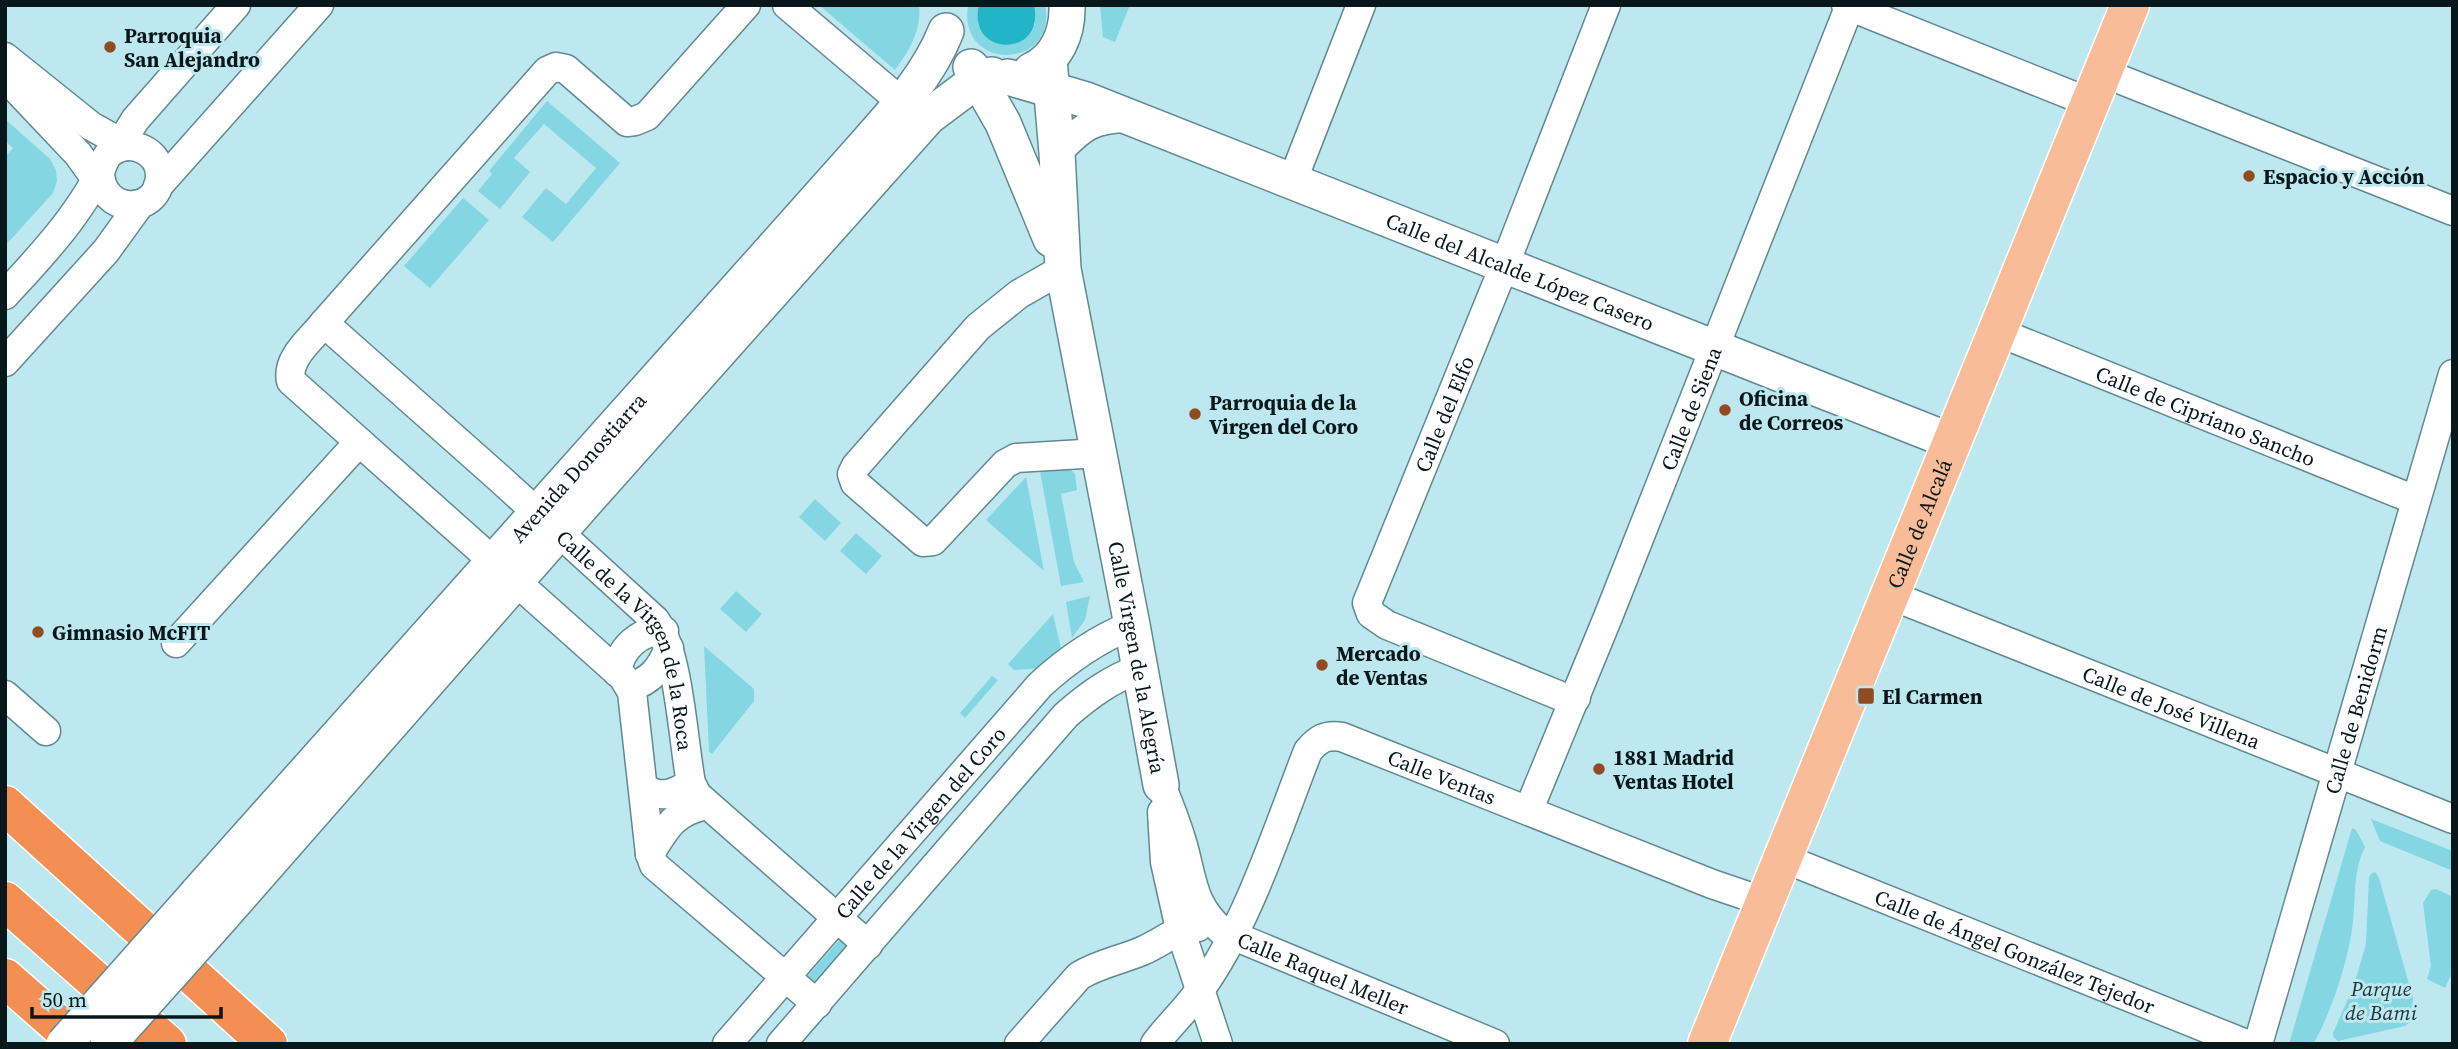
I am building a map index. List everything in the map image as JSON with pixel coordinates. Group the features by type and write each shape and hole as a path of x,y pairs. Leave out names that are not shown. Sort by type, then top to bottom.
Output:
{"highway":[{"path":"11,808 268,1044"},
{"path":"5,901 167,1044"},
{"path":"5,978 80,1044"}],"main road":[{"name":"Calle de Alcalá","path":"1707,1044 2130,5"}],"street":[{"path":"5,295 65,228 100,180 106,157 122,145 135,120 236,5"},
{"path":"5,362 106,251 149,195 320,5"},
{"name":"Calle de la Virgen de la Roca","path":"650,854 632,692 623,679 291,381 289,371 292,361 324,323 547,71 556,67 566,69 627,122 635,121 647,116 746,5"},
{"path":"787,5 915,110"},
{"path":"1051,68 1065,32 1067,5"},
{"path":"1292,182 1361,5"},
{"name":"Calle del Elfo","path":"1576,698 1568,698 1387,625 1371,614 1367,603 1505,264 1606,5"},
{"path":"1848,6 2097,88 2453,211"},
{"name":"Calle de Siena","path":"1529,810 1576,698 1848,6"},
{"name":"Avenida Donostiarra","path":"210,905 915,110 926,70 939,48 945,18"},
{"name":"Calle Virgen de la Alegría","path":"945,18 955,51 987,75 1063,269"},
{"path":"5,57 81,118 122,145 144,149 156,161 160,178 149,195 131,206 114,201 78,154 5,77"},
{"name":"Calle del Alcalde López Casero","path":"987,75 1051,68 1086,100 1953,442"},
{"name":"Calle Virgen de la Alegría","path":"1051,68 1063,269 1161,785 1165,862 1180,929 1216,1038"},
{"name":"Avenida Donostiarra","path":"915,110 939,106 987,75"},
{"path":"1057,153 1087,126 1106,118 1131,118"},
{"path":"1063,269 1019,294 978,327 856,466 852,474 855,483 923,542 933,541 1004,464 1016,458 1099,453"},
{"name":"Calle de la Virgen de la Roca","path":"324,323 655,621 666,640 691,783 697,795 868,945"},
{"name":"Calle de Cipriano Sancho","path":"1998,332 2415,500"},
{"name":"Calle de Benidorm","path":"2258,1044 2453,374"},
{"path":"176,643 359,442"},
{"name":"Calle de José Villena","path":"1890,595 2453,819"},
{"name":"Calle de la Virgen del Coro","path":"727,1044 1040,685 1067,662 1107,635 1132,625"},
{"path":"652,631 666,640 663,664 653,675 640,684 623,679 619,660 641,635 652,631"},
{"name":"Calle de la Virgen del Coro","path":"781,1044 1066,715 1103,685 1139,669"},
{"path":"5,695 46,731"},
{"name":"Calle Ventas","path":"1237,938 1308,751 1317,740 1332,735 1712,884 1765,902"},
{"path":"643,788 652,794 663,796 691,783"},
{"name":"Calle Raquel Meller","path":"1161,785 1180,835 1198,904 1212,922 1237,938 1495,1044"},
{"path":"708,805 681,814 667,827 650,854 654,865 817,1004"},
{"name":"Calle de Ángel González Tejedor","path":"1783,858 2246,1044"},
{"path":"64,1044 210,905"},
{"path":"107,1044 210,905"},
{"path":"1018,1044 1079,976 1090,969 1152,947 1180,929 1197,926 1237,938"},
{"path":"1159,1039 1200,991 1237,938"},
{"path":"1159,1039 1188,1031 1216,1038 1220,998 1236,967 1237,938"}],"green space":[{"path":"819,5 919,5 916,32 910,48 895,70"},
{"path":"968,5 979,5 978,24 983,33 1035,25 1034,5 1045,5 1045,26 1037,42 1023,51 1007,55 991,52 977,43 969,27"},
{"path":"1100,5 1130,5 1115,42 1103,37"},
{"path":"547,101 620,163 553,242 522,217 546,188 566,204 596,168 544,124 514,158 530,172 500,209 478,191 492,174 489,171"},
{"path":"5,119 50,159 56,170 57,181 53,193 5,246 5,157 13,148 5,141"},
{"path":"463,198 489,220 430,288 404,266"},
{"path":"1039,466 1067,466 1075,474 1077,490 1061,494 1074,562 1084,582 1061,586"},
{"path":"1026,477 1044,571 986,520"},
{"path":"815,499 841,523 825,541 799,517"},
{"path":"856,533 882,556 866,574 840,551"},
{"path":"736,591 762,614 746,632 720,609"},
{"path":"1090,596 1085,620 1072,638 1066,602"},
{"path":"1053,614 1061,648 1044,668 1014,670 1008,664"},
{"path":"704,646 754,689 754,701 712,754 709,752"},
{"path":"992,676 998,680 965,718 960,713"},
{"path":"2371,819 2453,851 2453,871 2380,841"},
{"path":"2352,828 2356,830 2365,847 2357,874 2351,935 2344,967 2333,1001 2313,1044 2289,1044"},
{"name":"Parque de Bami","path":"2375,872 2413,998 2412,1021 2405,1026 2338,1041 2333,1037 2333,1033 2354,985 2366,944 2369,877"},
{"path":"2436,889 2453,897 2453,971 2445,988 2427,979 2431,966 2423,903 2431,890"},
{"path":"842,937 849,945 812,986 805,979"}],"shaded area":[{"path":"979,5 1034,5 1035,23 1029,35 1018,42 1006,45 994,42 984,35 978,22"}],"place":[{"name":"Parroquia San Alejandro","path":"110,47"},
{"name":"Espacio y Acción","path":"2249,176"},
{"name":"Oficina de Correos","path":"1725,410"},
{"name":"Parroquia de la Virgen del Coro","path":"1195,414"},
{"name":"Gimnasio McFIT","path":"38,632"},
{"name":"Mercado de Ventas","path":"1322,665"},
{"name":"El Carmen","path":"1866,696"},
{"name":"1881 Madrid Ventas Hotel","path":"1599,769"}]}
